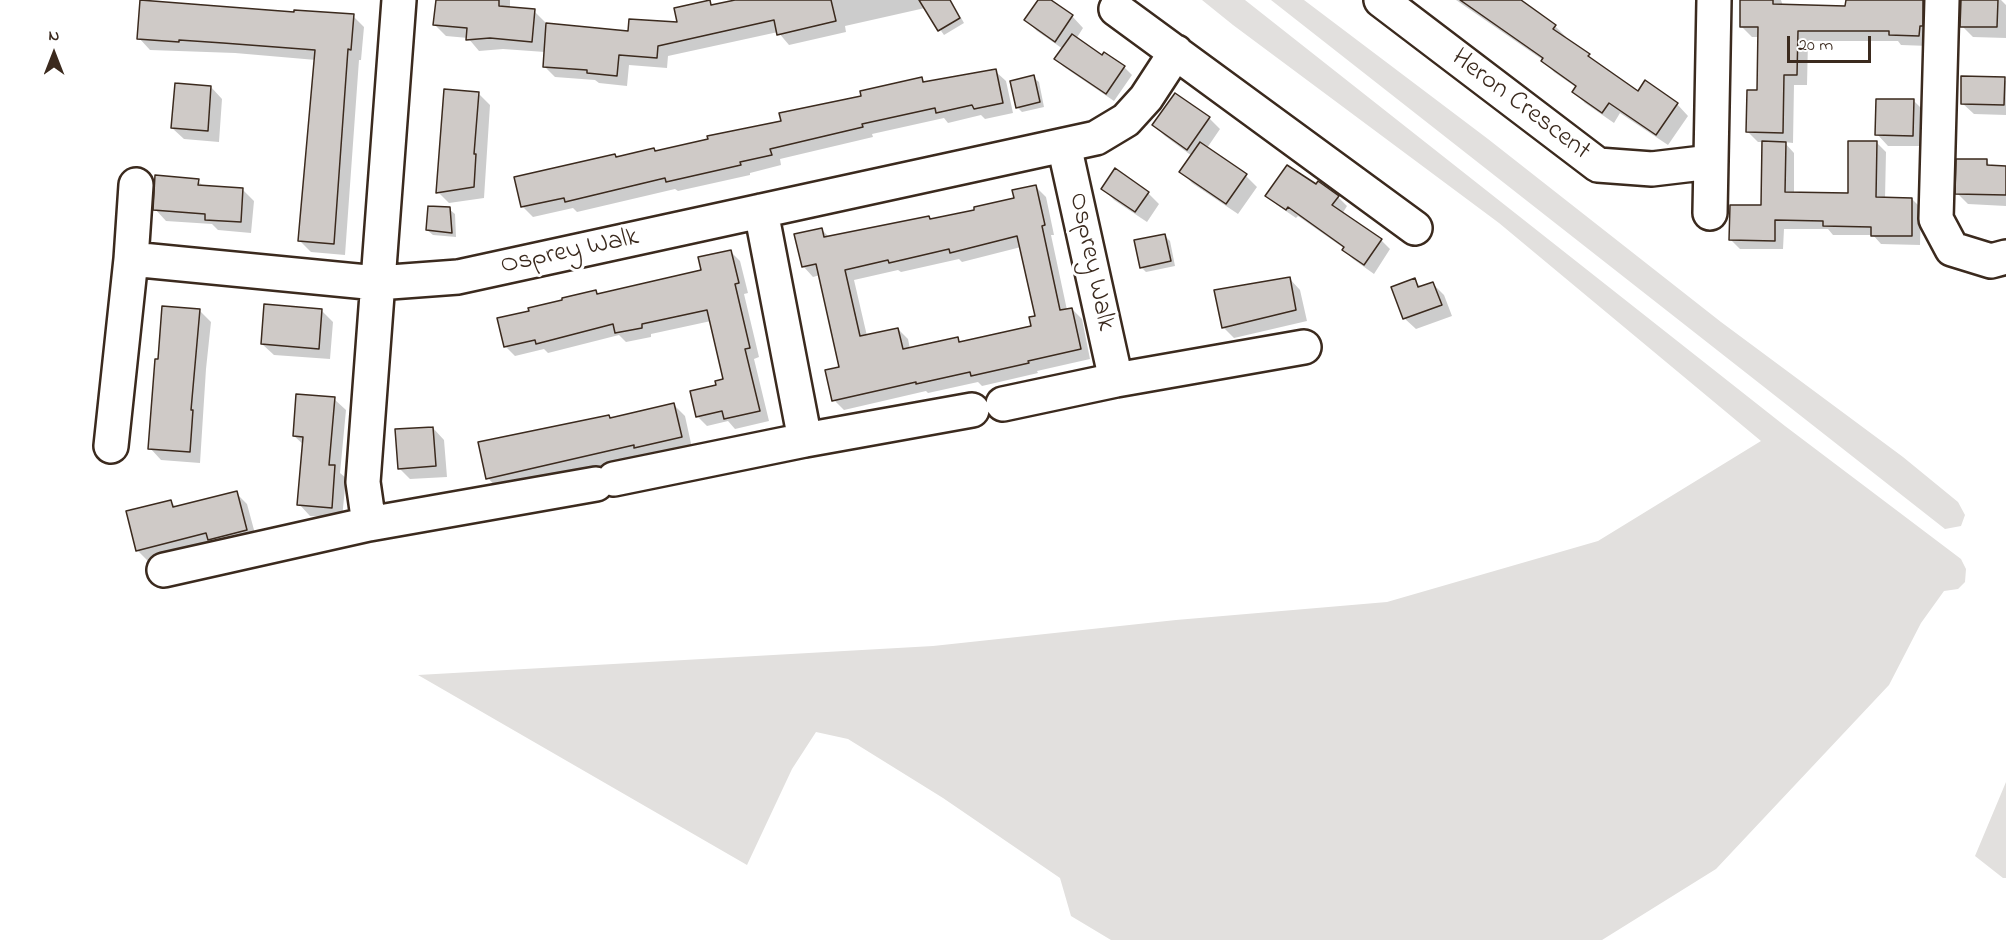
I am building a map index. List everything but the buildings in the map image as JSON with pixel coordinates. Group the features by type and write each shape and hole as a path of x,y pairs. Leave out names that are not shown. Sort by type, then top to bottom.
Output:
{"street":[{"path":"369,524 363,482 399,0"},
{"name":"Heron Crescent","path":"1381,0 1598,165 1652,169 1711,162"},
{"path":"1710,213 1714,0"},
{"path":"1942,0 1936,219 1952,249 1991,261 2006,257"},
{"path":"1116,9 1415,228"},
{"name":"Osprey Walk","path":"131,259 377,283 458,277 1096,138 1126,120 1146,98 1176,52"},
{"name":"Osprey Walk","path":"1064,145 1116,380"},
{"path":"111,446 131,259 136,185"},
{"path":"761,211 805,440"},
{"path":"164,570 369,524 605,482 805,440 988,407 1201,364 1304,347"}],"shaded area":[{"path":"1202,0 1245,0 1785,426 1961,559 1966,569 1965,582 1958,589 1944,591 1921,623 1889,685 1716,869 1602,940 1111,940 1071,916 1060,878 943,798 848,739 816,732 792,769 747,865 418,675 933,646 1176,620 1387,602 1598,541 1761,441 1499,223"},
{"path":"1271,0 1304,0 1488,139 1721,322 1903,457 1958,502 1965,515 1961,526 1945,529"},
{"path":"2006,782 2006,878 2003,878 1975,856"}]}
